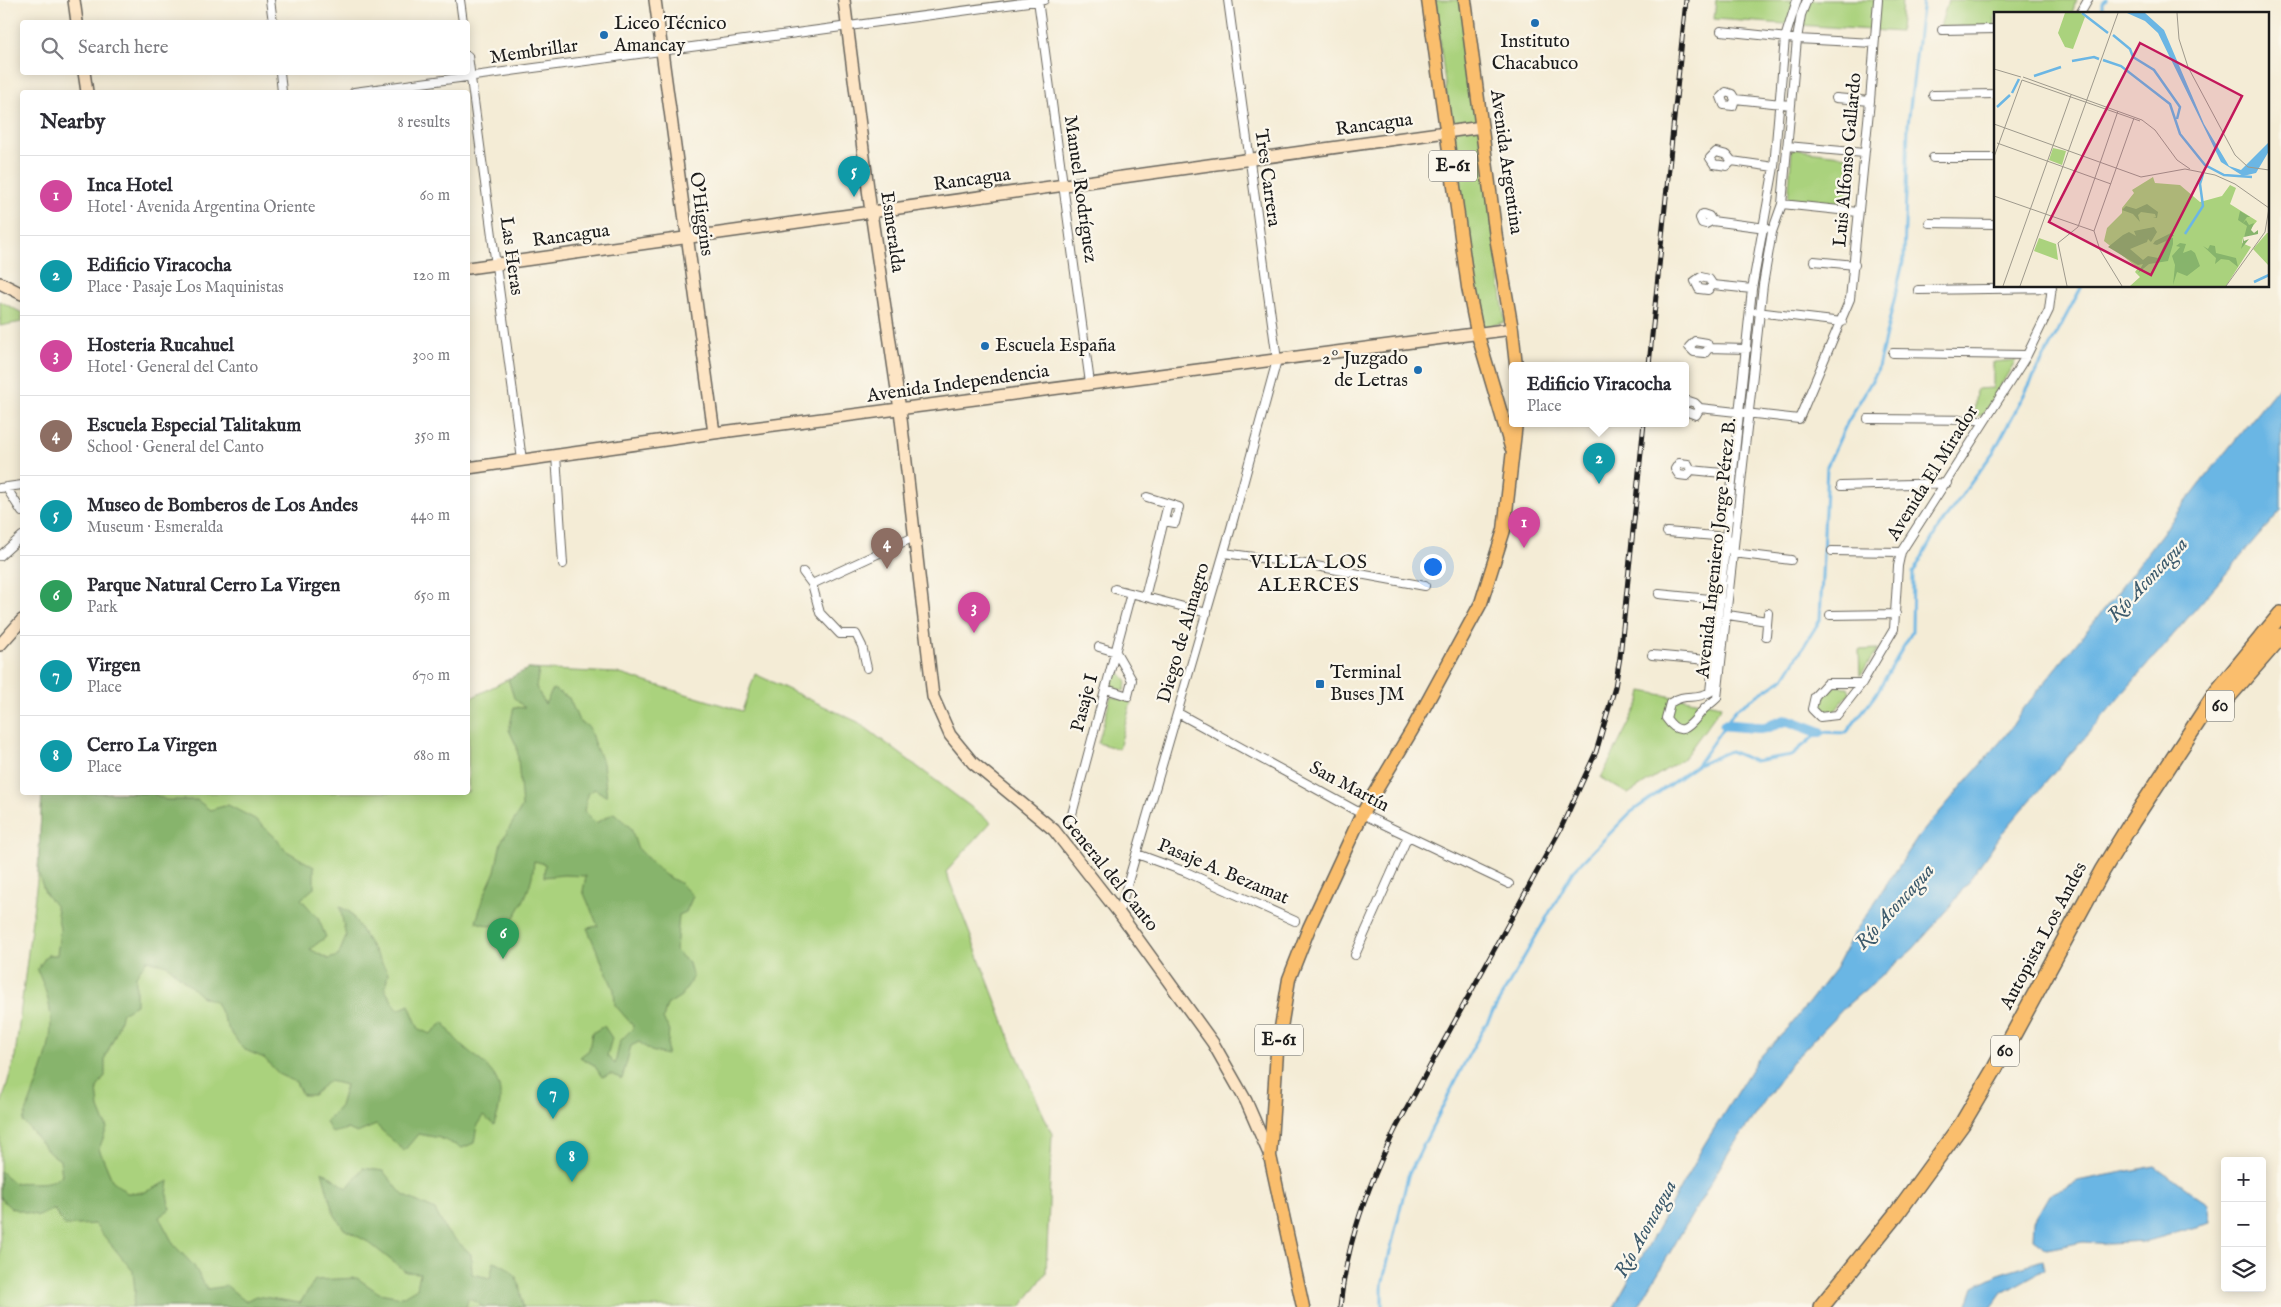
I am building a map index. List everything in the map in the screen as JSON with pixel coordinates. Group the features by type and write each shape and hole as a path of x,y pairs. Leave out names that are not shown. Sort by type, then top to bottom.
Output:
{"highway":[{"name":"Autopista Los Andes","path":"1821,1307 1897,1213 1962,1124 2019,1026 2102,871 2217,692 2281,614"},
{"name":"Autopista Los Andes","path":"2161,778 2238,684 2281,636"}],"main road":[{"path":"74,0 77,20"},
{"name":"O'Higgins","path":"655,0 714,433"},
{"name":"Esmeralda","path":"844,0 871,212 900,410"},
{"name":"E-61","path":"1428,0 1448,132 1468,287 1477,332 1513,456"},
{"name":"Avenida Argentina","path":"1465,0 1496,236 1512,329"},
{"path":"84,75 87,90"},
{"name":"Rancagua","path":"470,268 1482,127"},
{"path":"0,283 20,293"},
{"name":"E-61","path":"1512,329 1516,362"},
{"name":"Avenida Independencia","path":"470,468 714,433 900,410 1477,332 1512,329"},
{"name":"General del Canto","path":"900,410 933,697 950,735 974,763 1054,830 1120,913 1213,1043 1246,1101 1270,1156 1303,1307"},
{"name":"E-61","path":"1270,1156 1277,1052 1289,979 1309,928 1362,814 1412,730 1481,603 1504,530 1516,427"},
{"path":"0,645 20,622"}],"street":[{"path":"270,0 273,20"},
{"path":"460,0 463,20"},
{"name":"Membrillar","path":"369,90 1040,0"},
{"name":"Manuel Rodríguez","path":"1040,0 1090,383"},
{"name":"Tres Carrera","path":"1228,0 1248,160 1277,360"},
{"name":"Avenida Ingeniero Jorge Pérez B.","path":"1797,0 1785,38 1774,167 1752,289 1744,413 1728,615 1717,698 1686,729 1671,725 1666,718 1670,702 1678,697 1695,698 1710,692 1733,474 1744,413 1761,312 1763,285 1772,230 1782,204 1797,40 1807,0"},
{"name":"Luis Alfonso Gallardo","path":"1744,413 1799,419 1842,322 1850,299 1855,265 1858,212 1878,0"},
{"path":"2081,12 2088,0"},
{"path":"1942,30 1994,29"},
{"path":"1721,31 1797,40 1874,43"},
{"path":"280,75 282,90"},
{"name":"Las Heras","path":"470,77 522,460"},
{"path":"1933,95 1994,94"},
{"path":"1836,98 1870,100"},
{"path":"1735,99 1791,105"},
{"path":"1787,146 1864,152"},
{"path":"1933,158 1994,158"},
{"path":"1732,161 1774,167"},
{"path":"1782,204 1858,212"},
{"path":"1712,221 1764,227 1772,230"},
{"path":"1929,224 1994,224"},
{"path":"1814,261 1855,265"},
{"path":"1713,285 1752,289"},
{"path":"1918,290 2007,288"},
{"name":"Avenida El Mirador","path":"1862,683 1827,683 1815,696 1812,709 1820,717 1837,715 1862,683 1894,628 1898,566 1901,552 1947,483 2027,354 2049,310 2052,288"},
{"path":"1751,311 1842,322"},
{"path":"1709,348 1747,349"},
{"path":"1893,353 2027,354"},
{"name":"Diego de Almagro","path":"1120,913 1207,613 1277,360"},
{"path":"1689,402 1695,403 1700,408 1744,413"},
{"path":"1689,412 1696,415 1700,408"},
{"path":"1868,419 1986,420"},
{"path":"556,455 563,564"},
{"path":"1691,470 1733,474"},
{"path":"1841,486 1947,483"},
{"path":"3,487 20,485"},
{"path":"3,487 20,509"},
{"path":"1147,497 1179,507 1174,524 1164,521"},
{"path":"1145,597 1168,504"},
{"path":"1667,532 1727,537 1732,553 1791,560"},
{"path":"812,584 914,536"},
{"path":"0,556 20,538"},
{"path":"1832,551 1901,552"},
{"path":"1224,553 1305,564 1425,586"},
{"path":"803,572 812,584 820,614 840,634 856,634 862,646 867,668"},
{"path":"1115,589 1207,613"},
{"name":"Pasaje I","path":"1071,818 1132,594"},
{"path":"1660,594 1720,600"},
{"path":"1830,614 1896,614"},
{"path":"1728,615 1767,617 1766,636"},
{"path":"1099,647 1116,652"},
{"name":"Pasaje I","path":"1106,689 1128,696 1132,680 1116,652"},
{"path":"1652,655 1722,662"},
{"name":"San Martín","path":"1178,713 1362,814 1509,884"},
{"path":"1356,955 1408,836"},
{"name":"Pasaje A. Bezamat","path":"1137,854 1186,872 1295,922"}],"green space":[{"path":"1435,0 1464,0 1505,322 1478,329 1469,283"},
{"path":"1716,0 1902,0 1900,32 1714,19"},
{"path":"1948,0 2076,0 2073,12 1994,12 1994,26 1940,27"},
{"path":"1792,149 1856,157 1851,205 1788,200"},
{"path":"0,301 20,312 20,322 0,326"},
{"path":"2016,360 1983,415 1974,416 1976,389 1993,388 1993,362"},
{"path":"1878,649 1860,676 1859,650"},
{"path":"1115,667 1127,681 1124,691 1109,687"},
{"path":"528,669 617,673 742,711 755,674 858,722 991,822 946,872 1013,1046 1052,1134 1046,1273 1021,1307 0,1307 0,1109 15,1056 38,872 42,795 470,795 471,698"},
{"path":"528,669 539,670 536,687 545,704 553,689 569,698 579,721 589,727 603,763 607,797 595,789 588,793 584,811 596,823 614,813 631,828 637,847 652,863 665,875 680,883 693,896 686,912 679,915 676,951 689,963 693,978 681,996 667,1005 663,1019 669,1029 667,1055 651,1051 639,1042 631,1046 622,1079 611,1074 602,1077 594,1065 580,1057 589,1050 592,1033 604,1026 612,1038 607,1056 615,1064 620,1041 634,1027 615,1005 614,990 587,928 598,926 583,891 586,876 564,875 544,877 545,864 534,861 532,878 526,894 519,910 509,924 490,926 476,922 484,896 495,871 501,842 522,807 517,747 509,730 514,707 525,708 514,698 508,679"},
{"path":"1831,686 1848,687 1850,692 1835,711 1826,713 1817,707"},
{"path":"1642,691 1722,706 1684,758 1628,794 1601,778 1640,701"},
{"path":"1111,696 1131,702 1119,749 1098,743"},
{"path":"42,795 156,795 166,800 197,800 210,810 228,805 255,819 275,837 285,850 314,867 314,888 301,899 318,918 326,937 310,949 328,959 338,956 346,937 340,907 350,912 388,973 385,990 398,1010 409,1005 419,1029 430,1034 444,1022 453,1036 495,1076 499,1088 500,1104 494,1125 483,1116 477,1125 474,1143 462,1148 440,1138 418,1134 404,1151 376,1125 357,1133 348,1129 332,1133 326,1122 340,1106 346,1085 329,1081 313,1095 302,1095 296,1082 280,1075 264,1058 243,1049 228,1028 216,1002 201,996 167,965 147,960 136,976 136,1005 122,1013 105,1058 105,1076 97,1088 99,1108 107,1128 99,1149 112,1180 127,1193 145,1192 169,1181 167,1195 170,1209 159,1217 174,1245 194,1266 207,1289 227,1286 245,1301 257,1296 300,1303 315,1280 357,1278 379,1293 402,1297 417,1288 420,1273 406,1272 368,1242 344,1229 333,1212 322,1171 347,1188 363,1168 383,1171 403,1195 435,1210 447,1232 471,1254 472,1274 490,1278 494,1261 509,1269 519,1284 523,1307 483,1307 469,1297 466,1307 132,1307 135,1292 133,1271 94,1224 64,1226 54,1209 39,1216 11,1208 0,1198 0,1171 14,1183 44,1183 62,1176 60,1160 44,1147 23,1122 44,1064 51,1030 46,992 37,970 47,955 57,955 60,929 56,907 45,893 38,872"}],"water":[{"name":"Río Aconcagua","path":"2281,384 2281,510 2003,832 1951,906 1913,949 1846,1006 1792,1062 1730,1150 1638,1307 1614,1307 1704,1145 1757,1060 1791,1025 1835,969 1853,935 1919,836 2006,735 2024,708 2110,602 2205,477"},
{"path":"2155,1166 2208,1204 2211,1223 2144,1242 2109,1244 2083,1242 2047,1249 2033,1239 2034,1221 2049,1195 2077,1181"},
{"path":"2043,1260 2045,1269 2002,1293 1992,1307 1967,1307 1974,1286 2001,1273"}],"waterway":[{"path":"1382,1307 1382,1285 1408,1176 1468,1056 1573,871 1630,813 1697,765 1736,709 1784,678 1820,620 1827,466 1847,423 1877,372 1904,258 1908,124 1923,0"},
{"path":"2102,12 2102,3 2106,0"},
{"path":"1698,765 1730,751 1754,761 1792,755 1819,732 1846,733 1876,694 1912,632 1913,573 1937,530 1994,451 2081,288"},
{"path":"1725,725 1764,728 1787,720 1819,732"}],"railway":[{"path":"1649,362 1686,0"},
{"path":"1340,1307 1353,1237 1367,1194 1396,1128 1561,828 1596,752 1615,687 1620,657 1644,427"}],"place":[{"name":"Instituto Chacabuco","path":"1535,23"},
{"name":"Liceo Técnico Amancay","path":"604,35"},
{"name":"Museo de Bomberos de Los Andes","path":"854,197"},
{"name":"Escuela España","path":"985,346"},
{"name":"2º Juzgado de Letras","path":"1418,370"},
{"name":"Edificio Viracocha","path":"1599,484"},
{"name":"Inca Hotel","path":"1524,548"},
{"name":"Escuela Especial Talitakum","path":"887,569"},
{"name":"Hosteria Rucahuel","path":"974,633"},
{"name":"Terminal Buses JM","path":"1320,684"},
{"name":"Parque Natural Cerro La Virgen","path":"503,959"},
{"name":"Virgen","path":"553,1119"},
{"name":"Cerro La Virgen","path":"572,1182"}],"district":[{"name":"VILLA LOS ALERCES","path":"1309,574"}]}
